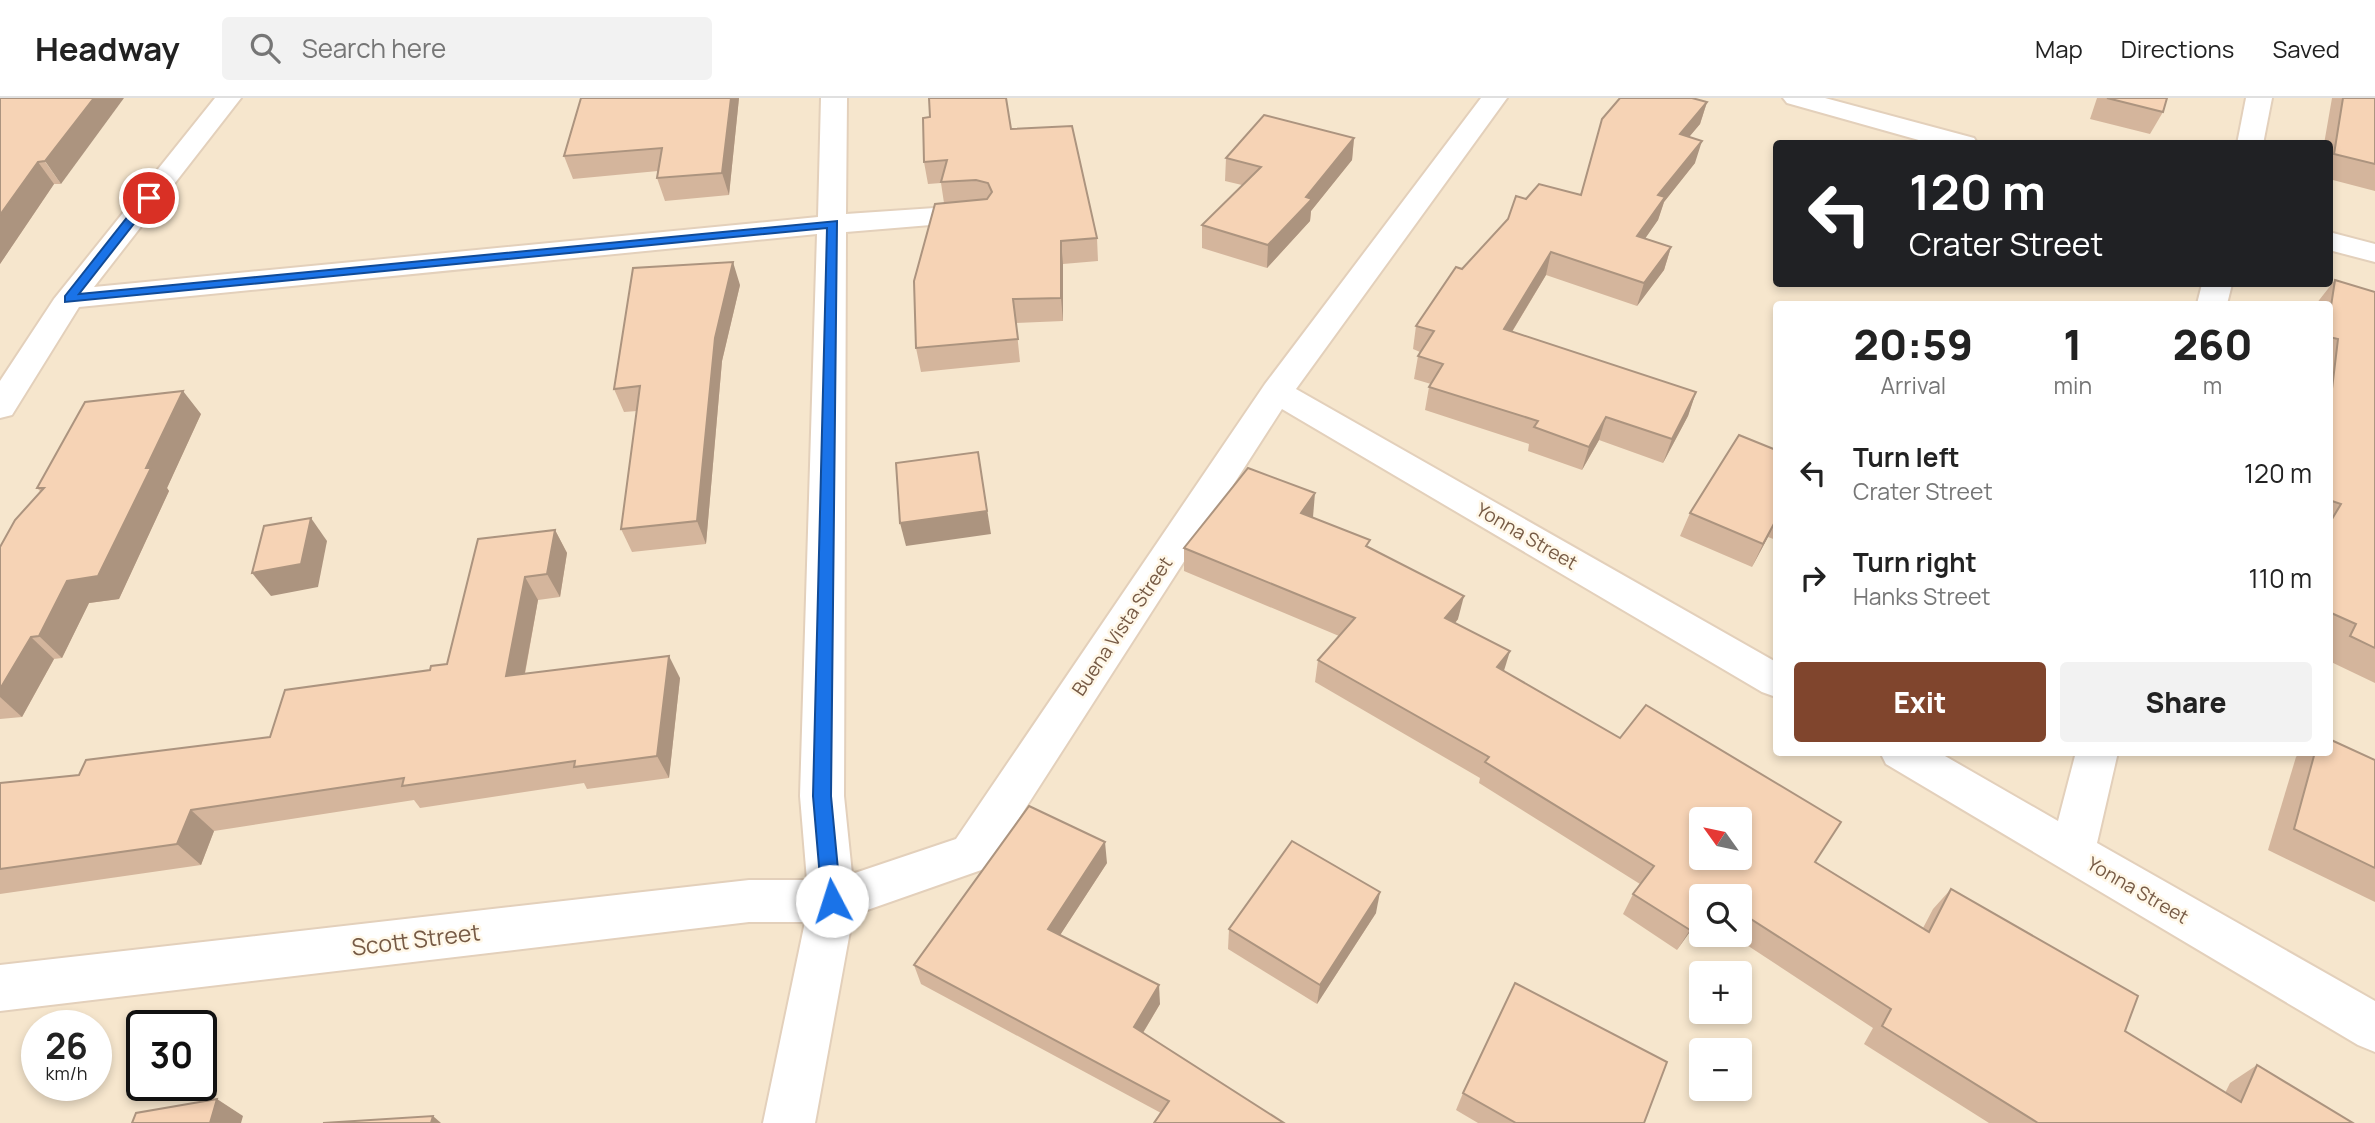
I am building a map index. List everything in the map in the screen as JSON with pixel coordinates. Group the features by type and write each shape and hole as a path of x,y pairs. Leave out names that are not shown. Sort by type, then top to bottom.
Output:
{"street":[{"path":"0,407 69,299 228,98"},
{"path":"789,1123 832,901 822,796 834,98"},
{"name":"Buena Vista Street","path":"832,901 971,854 1277,392 1494,98"},
{"path":"1796,98 1950,140"},
{"path":"2251,140 2259,98"},
{"path":"69,299 833,223 979,213"},
{"path":"2333,242 2375,253"},
{"name":"Yonna Street","path":"1277,392 1773,679"},
{"name":"Yonna Street","path":"1907,756 2375,1028"},
{"path":"2072,852 2096,756"},
{"name":"Scott Street","path":"0,988 749,901 832,901"}],"shaded area":[{"path":"0,98 2375,98 2375,1123 0,1123"}],"building":[{"path":"0,98 94,98 45,161 38,162 0,215"},
{"path":"581,98 731,98 722,173 657,178 662,148 564,156"},
{"path":"929,98 1006,98 1011,129 1072,126 1097,238 1061,241 1061,298 1013,299 1018,339 916,348 914,281 935,204 987,199 992,192 988,183 976,180 941,182 947,160 924,162 923,118 930,117"},
{"path":"1620,98 1692,98 1707,102 1680,134 1702,141 1658,195 1665,197 1637,236 1671,247 1644,283 1551,252 1504,329 1696,392 1672,439 1606,417 1589,447 1534,427 1538,421 1429,387 1443,364 1418,356 1434,331 1416,326 1456,267 1462,269 1508,219 1516,196 1526,199 1539,184 1581,195 1602,119"},
{"path":"2107,98 2167,98 2163,112"},
{"path":"2343,98 2375,98 2375,164 2334,154"},
{"path":"1264,115 1354,138 1306,197 1312,199 1268,245 1202,225 1261,167 1226,158"},
{"path":"733,262 715,338 697,521 621,529 640,386 614,389 633,268"},
{"path":"2335,280 2375,292 2375,648 2350,636 2356,624 2333,614 2333,517 2341,504 2333,501 2333,381 2338,339 2333,338 2332,301"},
{"path":"183,391 146,468 151,468 98,576 67,581 39,636 31,637 0,689 0,547 15,520 44,488 37,488 85,402"},
{"path":"1739,435 1773,449 1773,526 1763,544 1690,513"},
{"path":"978,452 987,511 900,523 896,463"},
{"path":"1248,468 1315,493 1301,513 1370,540 1366,546 1464,596 1445,618 1510,651 1497,667 1620,738 1646,705 1841,822 1815,862 1929,932 1951,889 2138,996 2125,1031 2241,1102 2257,1065 2353,1123 2038,1123 1882,1026 1891,1009 1752,920 1752,884 1689,884 1689,929 1633,894 1654,866 1485,762 1489,757 1318,660 1355,618 1184,548"},
{"path":"311,518 301,564 252,573 264,526"},
{"path":"555,530 547,574 525,577 506,676 669,656 657,756 574,767 575,761 402,786 404,778 191,810 177,844 0,869 0,783 79,775 86,760 270,737 285,690 430,670 431,666 447,664 478,539"},
{"path":"2333,741 2375,760 2375,868 2294,829 2314,756 2333,756"},
{"path":"1029,806 1105,842 1048,929 1159,985 1134,1027 1284,1123 1154,1123 1169,1101 914,965"},
{"path":"1292,841 1380,892 1320,985 1229,929"},
{"path":"1515,983 1667,1062 1644,1123 1516,1123 1463,1093"},
{"path":"216,1101 210,1123 132,1123 136,1113"},
{"path":"433,1116 431,1123 323,1123"}],"route":[{"path":"149,198 69,299 833,223 822,796 832,901"}]}
